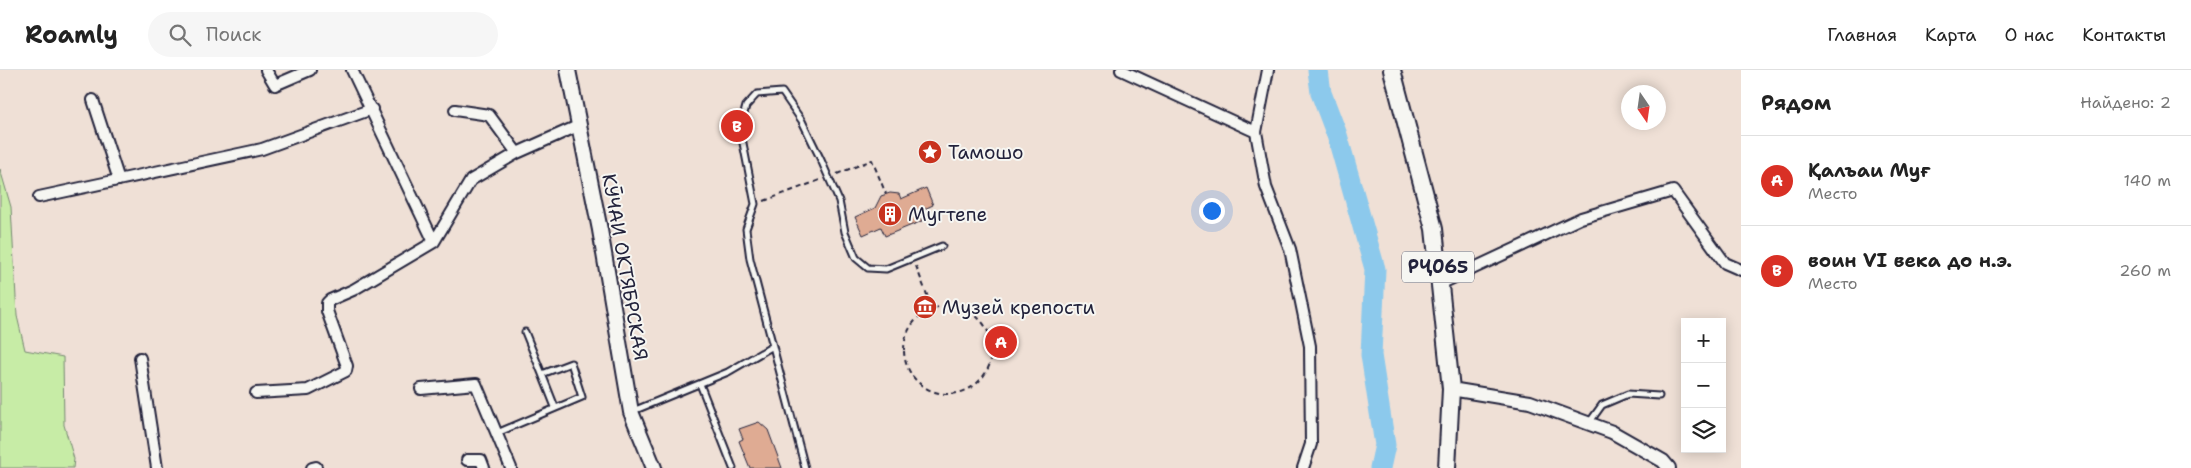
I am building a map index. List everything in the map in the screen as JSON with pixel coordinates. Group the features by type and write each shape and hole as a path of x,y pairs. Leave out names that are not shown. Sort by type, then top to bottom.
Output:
{"main road":[{"name":"КӮЧАИ ОКТЯБРСКАЯ","path":"568,70 619,333 631,412 654,468"},
{"name":"РҶ065","path":"1392,70 1434,229 1451,389 1447,468"}],"street":[{"path":"266,70 275,85 310,70"},
{"path":"352,70 434,242"},
{"path":"1121,70 1256,132"},
{"path":"1268,70 1256,132 1266,187 1290,249 1310,346 1311,444 1303,468"},
{"path":"92,100 119,180"},
{"path":"39,197 262,149 372,109"},
{"path":"455,110 490,115 516,153"},
{"path":"256,393 308,390 346,371 347,366 327,311 327,303 353,290 434,242 471,180 516,153 580,125"},
{"path":"1440,284 1581,218 1673,191 1726,263 1741,270"},
{"path":"140,358 157,468"},
{"path":"421,389 476,384 511,468"},
{"path":"1451,389 1530,402 1589,423 1612,432 1663,461 1669,468"},
{"path":"467,460 481,460 484,468"}],"lane":[{"path":"805,468 750,259 746,229 755,204 740,128 746,106 757,94 782,92 802,121 840,201 844,232 856,258 868,268 886,268 942,246"},
{"path":"525,332 554,407"},
{"path":"631,412 728,372 773,346"},
{"path":"497,433 582,396 570,363 542,374"},
{"path":"700,384 733,468"},
{"path":"1589,423 1602,405 1628,394 1659,396"}],"path":[{"path":"755,204 872,160 886,194"},
{"path":"912,258 932,308"},
{"path":"949,306 966,309 980,319 990,334 993,352 989,369 978,383 964,392 946,395 929,391 915,381 906,366 903,349 907,332 917,318 932,308 949,306"}],"green space":[{"path":"0,169 11,207 17,316 25,350 63,357 64,425 74,459 73,468 0,468"}],"building":[{"name":"Мугтепе","path":"926,188 933,205 918,212 922,221 885,236 881,227 863,235 855,217 875,208 881,196 890,193 899,194 901,199"},
{"path":"759,422 768,430 782,468 750,468 739,441 743,439 739,429"}],"waterway":[{"path":"1318,70 1321,93 1337,135 1375,269 1371,355 1385,445 1380,468"}],"place":[{"name":"воин VI века до н.э.","path":"737,126"},
{"name":"Тамошо","path":"930,152"},
{"name":"Мугтепе","path":"890,214"},
{"name":"Музей крепости","path":"925,307"},
{"name":"Қалъаи Муғ","path":"1001,342"}]}
